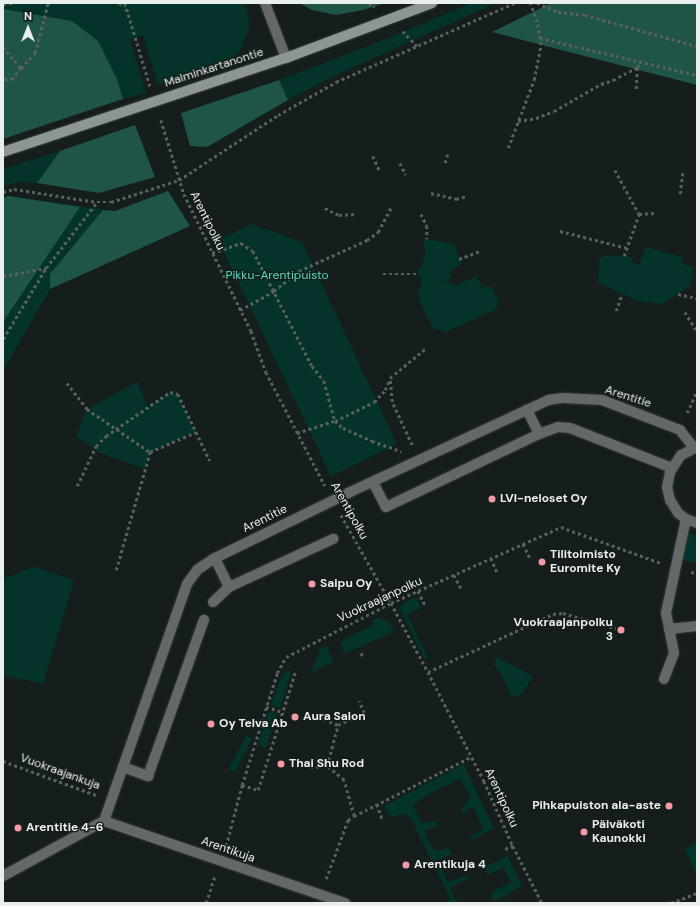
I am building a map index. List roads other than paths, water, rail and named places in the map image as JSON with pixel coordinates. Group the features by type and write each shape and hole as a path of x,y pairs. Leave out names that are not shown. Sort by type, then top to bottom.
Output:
{"main road":[{"name":"Malminkartanontie","path":"3,152 286,58 432,3"}],"street":[{"path":"265,3 286,58"},
{"name":"Arentitie","path":"104,821 187,584 197,570 215,558 332,501 548,400 563,398 602,400 680,430 695,448 681,455 670,472 667,487 670,500 678,513 686,519 697,523"},
{"path":"527,410 539,434"},
{"path":"373,482 386,507 539,434 558,427 570,428 672,468"},
{"path":"664,679 674,653 666,613 686,519"},
{"path":"213,602 229,587 333,539"},
{"path":"215,558 229,587"},
{"path":"123,767 148,776 204,620"},
{"path":"669,629 697,626"},
{"path":"3,876 104,821"},
{"name":"Arentikuja","path":"104,821 345,903"}],"place":[{"name":"LVI-neloset Oy","path":"492,499"},
{"name":"Tilitoimisto Euromite Ky","path":"542,562"},
{"name":"Saipu Oy","path":"312,584"},
{"name":"Vuokraajanpolku 3","path":"621,630"},
{"name":"Aura Salon","path":"295,717"},
{"name":"Oy Telva Ab","path":"211,724"},
{"name":"Thai Shu Rod","path":"281,764"},
{"name":"Pihkapuiston ala-aste","path":"669,806"},
{"name":"Arentitie 4-6","path":"18,828"},
{"name":"Päiväkoti Kaunokki","path":"584,832"},
{"name":"Arentikuja 4","path":"406,865"}],"park label":[{"name":"Pikku-Arentipuisto","path":"277,276"}]}
